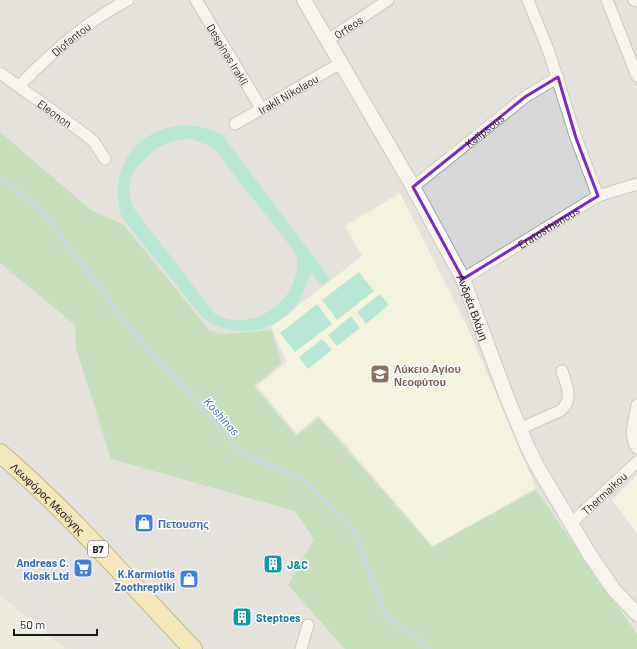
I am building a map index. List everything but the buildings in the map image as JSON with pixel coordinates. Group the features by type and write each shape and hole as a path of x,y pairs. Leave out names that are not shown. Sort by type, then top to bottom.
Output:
{"main road":[{"name":"Λεωφόρος Μεσόγης","path":"0,453 64,513 193,649"}],"street":[{"name":"Diofantou","path":"19,86 42,62 66,41 106,11 128,0"},
{"name":"Despinas Irakli","path":"196,0 261,108"},
{"name":"Ανδρέα Βλάμη","path":"304,0 413,186 463,279 519,429 537,466 570,524 590,555 614,590 637,614"},
{"name":"Orfeos","path":"328,40 388,0"},
{"path":"528,0 550,52 576,138 598,196"},
{"path":"607,0 637,76"},
{"name":"Irakli Nikolaou","path":"235,124 342,63"},
{"name":"Eleonon","path":"0,73 86,135 94,142 105,159"},
{"name":"Kalipsous","path":"413,186 525,97 558,77"},
{"name":"Eratosthenous","path":"463,279 598,196 637,184"},
{"path":"519,429 560,412 564,408 568,402 569,389 562,371"},
{"path":"637,404 632,440 637,448"},
{"name":"Thermaikou","path":"570,524 637,462"},
{"path":"301,649 308,625"}],"highlighted area":[{"path":"558,77 576,138 598,196 463,279 413,187 525,97"}],"shaded area":[{"path":"0,0 637,0 637,649 65,649 0,595"},
{"path":"180,125 197,126 212,130 222,135 330,279 322,286 310,272 298,303 289,314 278,322 266,327 240,331 215,325 203,318 122,218 118,201 118,185 121,170 127,157 137,145 149,136 163,129","holes":["191,139 214,149 287,242 297,258 296,274 291,288 284,299 264,314 252,318 239,320 227,319 215,314 132,206 129,190 132,175 136,168 155,150 162,145 178,140"]},
{"name":"Λύκειο Αγίου Νεοφύτου","path":"400,193 466,324 536,488 433,546 346,445 318,415 297,433 257,386 287,362 271,327 362,256 345,226"},
{"path":"359,272 374,291 337,320 322,300"},
{"path":"380,294 389,305 366,324 357,312"},
{"path":"317,304 332,324 295,352 280,333"},
{"path":"351,316 360,328 337,346 328,335"},
{"path":"322,339 332,350 308,369 299,357"},
{"path":"637,475 637,533 612,500"}],"green space":[{"path":"0,132 92,211 123,224 210,331 226,334 271,330 282,362 254,386 296,436 319,418 432,547 536,490 637,634 637,649 345,649 288,585 314,539 295,511 111,459 76,348 75,325 0,263"}],"waterway":[{"name":"Koshinas","path":"0,178 41,210 132,331 243,454 304,480 355,532 385,614 430,649"}],"place":[{"name":"Λύκειο Αγίου Νεοφύτου","path":"380,374"},
{"name":"Πετουσης","path":"144,523"},
{"name":"J&C","path":"273,564"},
{"name":"Andreas C. Kiosk Ltd","path":"83,568"},
{"name":"K.Karmiotis Zoothreptiki","path":"189,579"},
{"name":"Steptoes","path":"242,617"}]}
